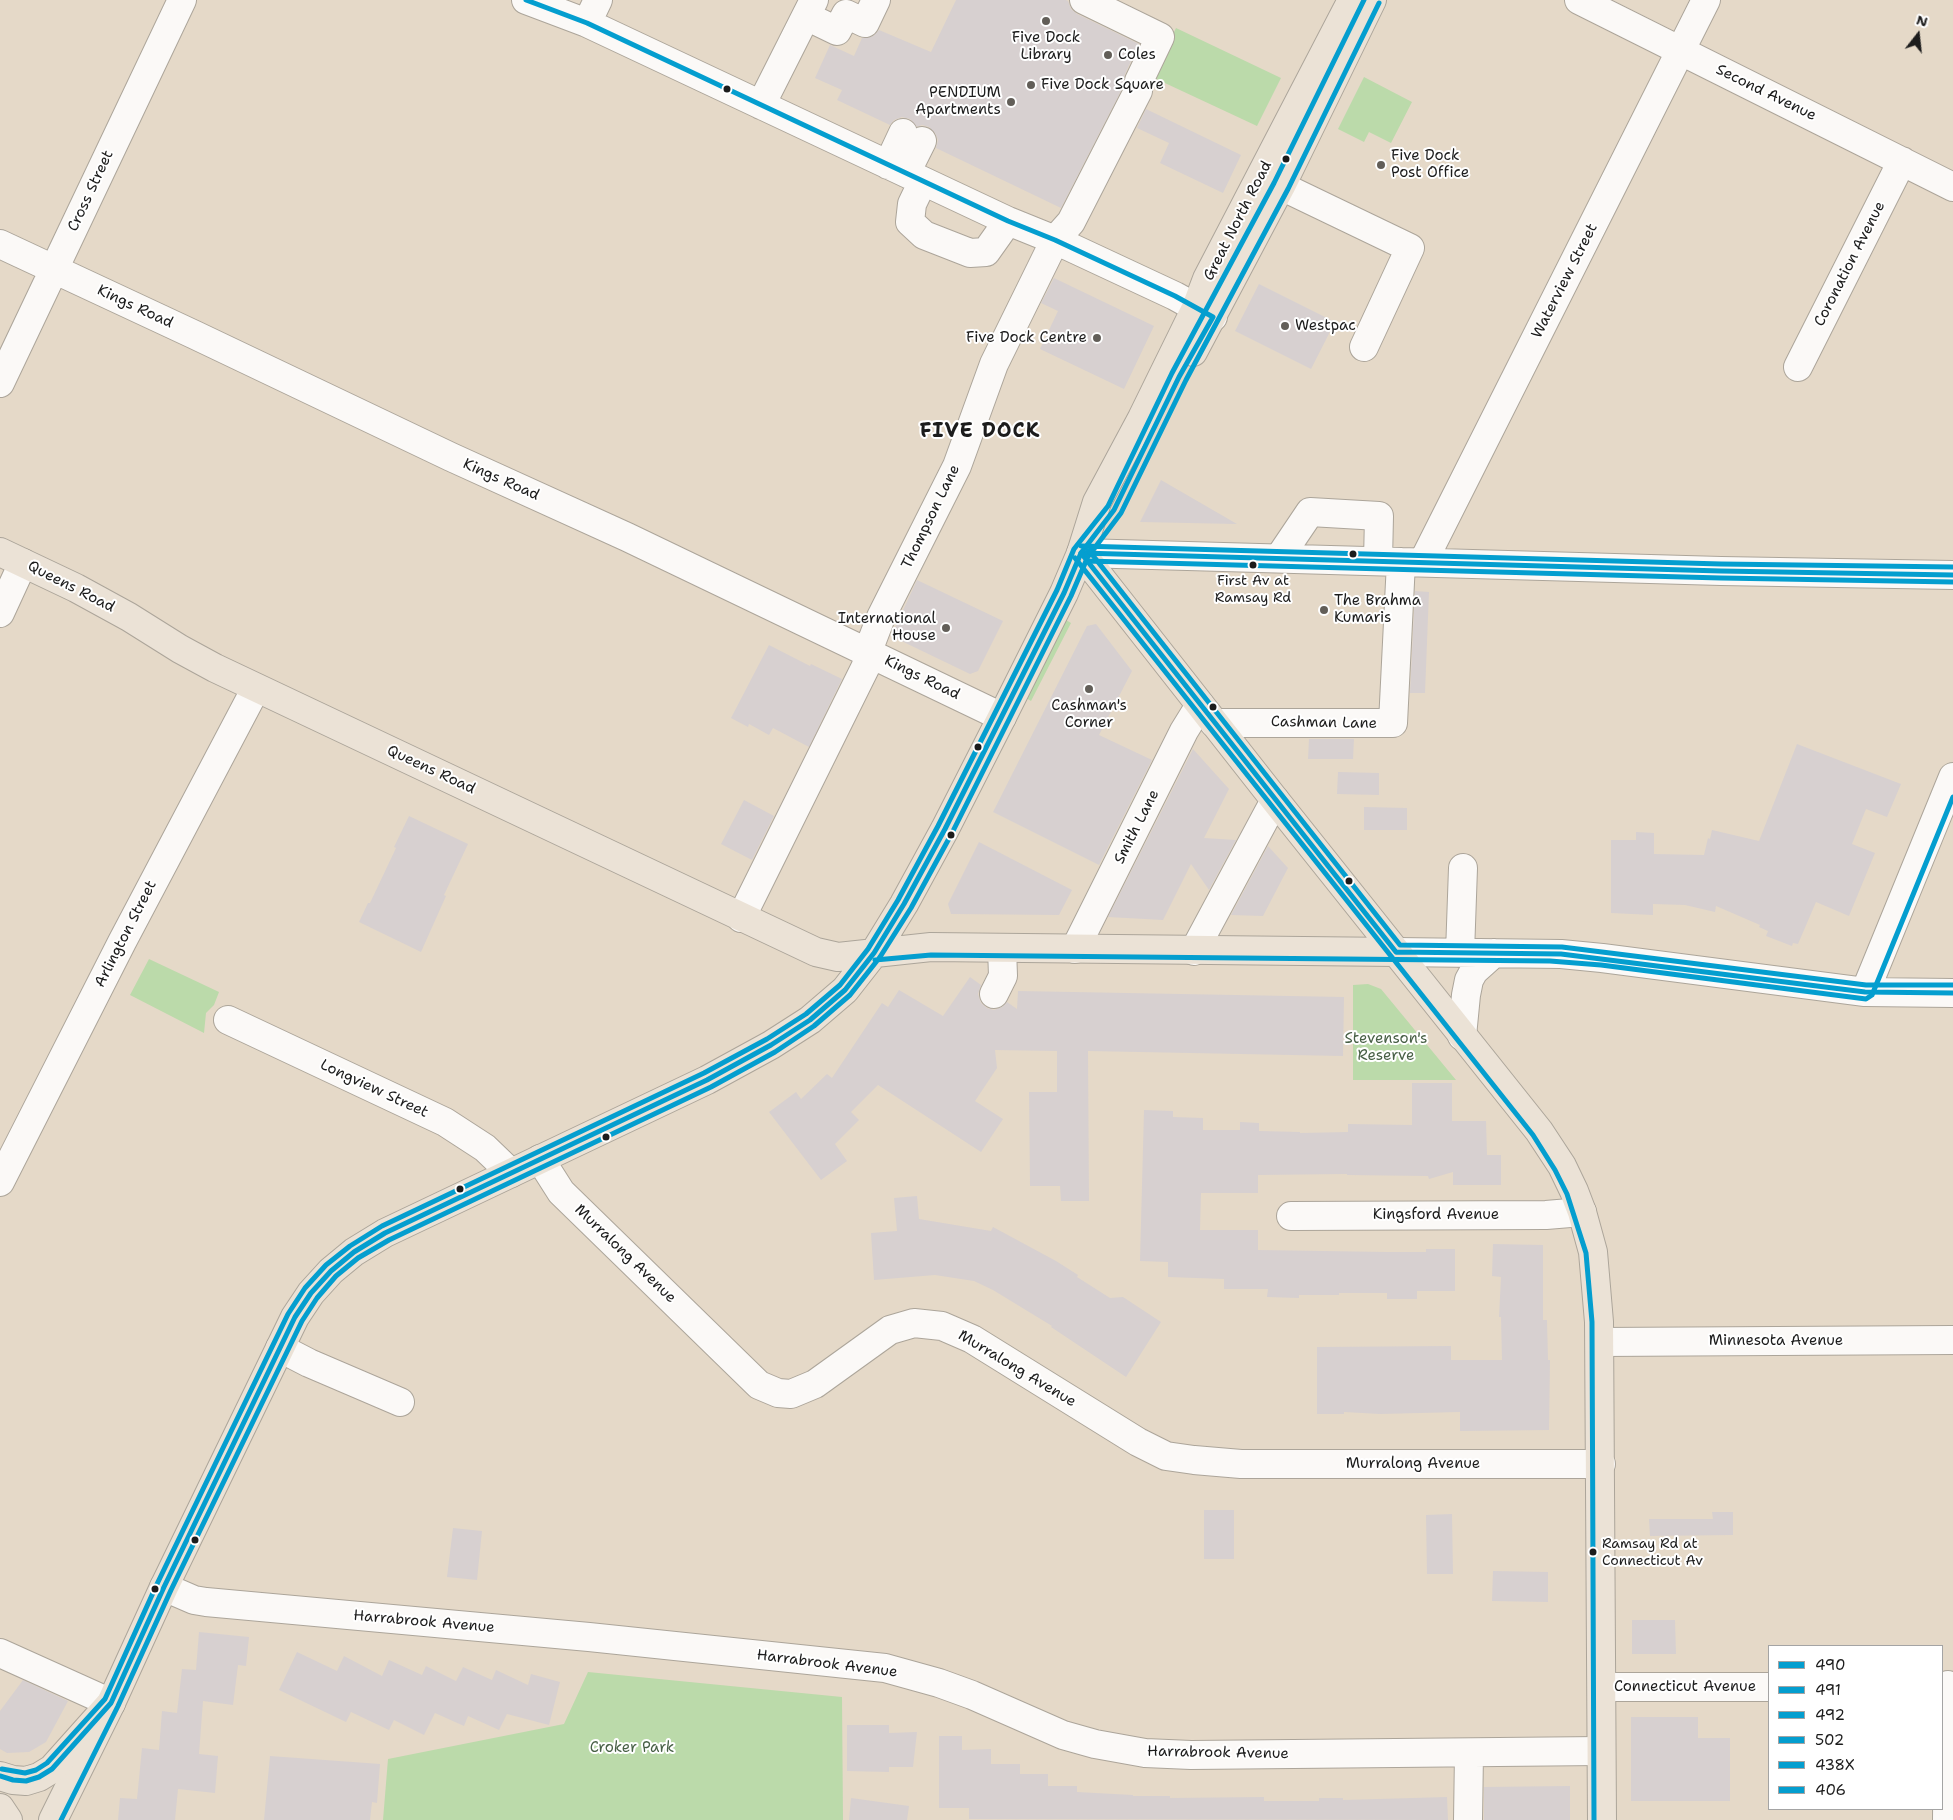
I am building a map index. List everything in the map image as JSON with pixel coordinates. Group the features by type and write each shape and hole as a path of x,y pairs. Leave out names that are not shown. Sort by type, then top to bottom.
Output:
{"main road":[{"name":"Great North Road","path":"1204,313 1207,279 1352,0"},
{"name":"Great North Road","path":"54,1820 295,1316 311,1293 331,1271 354,1252 385,1233 707,1080 771,1045 810,1020 845,990 874,953 946,829 1064,593 1081,553 1114,510 1179,378 1204,313 1281,186 1372,0"},
{"path":"1081,553 1539,1131 1562,1166 1582,1212 1593,1252 1600,1342 1602,1820"},
{"name":"Queens Road","path":"12,557 129,617 180,649 215,668 816,952 838,957 931,947 1396,952"},
{"path":"0,1776 13,1780 26,1780 39,1777 52,1769 111,1703"},
{"path":"0,1808 8,1820"}],"street":[{"name":"Cross Street","path":"0,383 182,0"},
{"path":"526,0 593,11 762,105 1008,221 1055,240 1175,296 1204,313"},
{"path":"762,105 810,8 837,31 846,14 865,23 876,0"},
{"name":"Thompson Lane","path":"741,918 866,666 868,651 880,618 957,466 994,364 1055,240 1071,222 1138,91 1139,81 1160,37 1084,0"},
{"name":"Second Avenue","path":"1580,0 1902,161 1950,177"},
{"name":"Waterview Street","path":"1400,562 1472,465 1706,0"},
{"path":"913,137 905,173 912,204 910,222 924,235 970,253 986,252 1008,221"},
{"name":"Coronation Avenue","path":"1798,366 1902,161"},
{"path":"1281,186 1410,248 1364,347"},
{"name":"Kings Road","path":"0,244 868,651 1002,717"},
{"path":"1279,558 1310,512 1379,516 1400,562"},
{"path":"1081,553 1721,571 1953,575"},
{"path":"0,613 12,557"},
{"name":"Cashman Lane","path":"1207,714 1393,724 1400,562"},
{"name":"Arlington Street","path":"0,1182 122,942 256,688"},
{"name":"Smith Lane","path":"1075,949 1184,731 1207,714"},
{"path":"1865,992 1953,777"},
{"path":"1194,951 1275,800"},
{"path":"1460,953 1463,868"},
{"path":"994,994 1002,976 1002,948"},
{"path":"1396,952 1550,954 1602,958 1865,992 1953,993"},
{"path":"1462,1036 1469,980 1474,971 1494,953"},
{"name":"Longview Street","path":"228,1020 445,1122 485,1148 511,1173"},
{"name":"Murralong Avenue","path":"540,1159 561,1192 759,1385 778,1393 792,1394 815,1384 890,1330 914,1323 942,1326 972,1339 1138,1442 1166,1456 1241,1464 1601,1464"},
{"name":"Kingsford Avenue","path":"1290,1216 1546,1215 1582,1212"},
{"name":"Minnesota Avenue","path":"1600,1342 1953,1340"},
{"path":"280,1348 309,1363 400,1402"},
{"name":"Harrabrook Avenue","path":"164,1587 194,1600 885,1668 939,1683 972,1695 1063,1734 1095,1744 1146,1753 1190,1755 1602,1752"},
{"path":"0,1653 111,1703"},
{"path":"1947,1820 1948,1685"},
{"name":"Connecticut Avenue","path":"1602,1687 1768,1687"},
{"path":"1468,1820 1469,1753"}],"green space":[{"path":"1176,28 1281,78 1257,126 1152,77"},
{"path":"1364,77 1412,102 1391,143 1369,132 1364,142 1338,129"},
{"path":"1066,620 1071,623 1031,701 1026,698"},
{"path":"149,959 219,992 214,1005 206,1013 204,1033 130,995"},
{"name":"Stevenson's Reserve","path":"1368,984 1381,989 1456,1080 1353,1080 1353,985"},
{"name":"Croker Park","path":"588,1672 842,1697 843,1820 383,1820 388,1759 564,1724"}],"building":[{"name":"PENDIUM Apartments","path":"956,0 1066,0 1071,9 1077,14 1139,44 1125,74 1123,87 1061,208 936,148 938,140 935,133 929,127 922,125 917,127 910,119 902,117 894,120 890,125 837,100 842,90 815,78 830,45 854,56 862,38 873,36 879,30 931,52"},
{"path":"1146,109 1241,155 1223,193 1160,163 1169,143 1137,128"},
{"name":"Five Dock Centre","path":"1054,278 1154,326 1124,389 1040,349 1058,311 1041,303"},
{"name":"Westpac","path":"1259,284 1335,322 1311,369 1235,331"},
{"path":"1161,480 1237,524 1140,522"},
{"name":"International House","path":"917,580 1003,621 978,671 970,674 891,636"},
{"path":"1415,591 1429,592 1425,693 1410,693"},
{"path":"1096,624 1132,671 1099,735 1152,760 1099,865 993,812 1087,626"},
{"path":"769,645 810,666 811,664 842,679 809,747 773,728 769,735 749,724 748,727 731,718"},
{"path":"1309,739 1354,739 1353,759 1308,759"},
{"path":"1797,744 1901,784 1887,817 1866,809 1852,844 1875,853 1849,916 1816,902 1798,944 1793,943 1792,946 1766,936 1768,931 1759,927 1760,925 1716,906 1715,912 1685,905 1653,904 1653,915 1611,913 1611,840 1636,840 1636,832 1654,833 1654,854 1704,855 1712,830 1759,841"},
{"path":"1193,749 1229,789 1204,838 1236,840 1209,890 1191,864 1163,920 1108,917"},
{"path":"1338,772 1379,773 1379,795 1337,794"},
{"path":"744,800 774,816 752,860 721,844"},
{"path":"1364,807 1407,808 1407,830 1364,830"},
{"path":"409,816 468,844 444,895 446,896 421,952 359,922 396,848 394,847"},
{"path":"979,842 1072,890 1059,915 951,914 948,904"},
{"path":"1268,846 1288,868 1263,916 1231,915"},
{"path":"970,977 981,985 978,994 981,1003 987,1008 994,1010 1002,1007 1007,1002 1017,1009 1018,991 1344,997 1343,1056 1088,1051 1089,1201 1061,1201 1060,1186 1030,1186 1029,1092 1057,1092 1057,1051 995,1050 997,1068 975,1101 1003,1119 981,1152 878,1085 851,1112 859,1120 835,1144 847,1161 821,1180 769,1112 796,1092 801,1099 827,1074 832,1078 882,1003 888,1007 899,990 943,1016"},
{"path":"1412,1083 1452,1083 1452,1121 1486,1121 1487,1155 1501,1155 1501,1185 1453,1185 1453,1172 1429,1179 1428,1176 1347,1174 1258,1175 1258,1193 1201,1193 1200,1230 1258,1230 1258,1250 1426,1252 1426,1249 1455,1249 1455,1291 1417,1291 1417,1299 1387,1299 1387,1293 1299,1295 1299,1298 1267,1297 1268,1289 1224,1289 1224,1279 1168,1277 1168,1262 1140,1261 1144,1110 1173,1111 1173,1117 1203,1118 1203,1130 1240,1130 1240,1122 1259,1123 1259,1131 1300,1133 1348,1132 1348,1124 1412,1125"},
{"path":"917,1196 919,1219 991,1231 993,1227 1056,1261 1110,1298 1123,1297 1161,1322 1126,1377 1052,1326 993,1290 974,1281 935,1275 874,1280 871,1233 897,1231 894,1198"},
{"path":"1493,1244 1543,1245 1543,1320 1547,1320 1548,1360 1550,1360 1549,1430 1460,1431 1460,1412 1380,1414 1344,1412 1344,1414 1317,1414 1317,1347 1451,1346 1451,1360 1502,1360 1501,1317 1499,1317 1501,1277 1492,1276"},
{"path":"1204,1510 1234,1510 1234,1559 1204,1559"},
{"path":"1712,1512 1733,1512 1733,1535 1650,1536 1649,1519 1713,1519"},
{"path":"1452,1514 1453,1574 1427,1574 1426,1515"},
{"path":"453,1528 482,1531 477,1580 447,1577"},
{"path":"1493,1571 1548,1572 1548,1602 1492,1601"},
{"path":"1632,1620 1675,1620 1676,1654 1632,1654"},
{"path":"199,1632 249,1637 246,1666 238,1665 233,1705 203,1701 199,1754 218,1756 215,1793 178,1789 175,1820 118,1820 120,1798 137,1799 142,1748 159,1750 162,1711 177,1713 182,1669 196,1670"},
{"path":"297,1652 337,1671 344,1656 382,1676 389,1660 422,1675 426,1666 456,1681 463,1667 492,1680 496,1670 528,1685 531,1674 560,1682 549,1725 507,1714 499,1730 468,1716 464,1726 435,1713 424,1735 394,1720 389,1730 351,1712 346,1722 279,1690"},
{"path":"23,1680 68,1701 46,1742 29,1752 7,1753 0,1749 0,1711"},
{"path":"1631,1717 1698,1717 1698,1738 1730,1738 1730,1801 1631,1801"},
{"path":"847,1725 889,1725 889,1733 917,1732 913,1767 889,1767 889,1772 847,1771"},
{"path":"939,1736 962,1736 962,1750 991,1749 991,1764 1020,1764 1020,1774 1048,1774 1048,1786 1077,1786 1077,1792 1133,1796 1170,1796 1170,1798 1264,1797 1264,1801 1319,1801 1319,1798 1343,1798 1343,1800 1447,1797 1448,1820 969,1819 969,1808 939,1808"},
{"path":"270,1756 380,1764 377,1803 372,1802 370,1820 264,1820"},
{"path":"1570,1786 1570,1820 1484,1820 1484,1787"},
{"path":"851,1798 909,1806 907,1820 849,1820"}],"transit line":[{"name":"502","path":"526,0 587,23 1008,221 1055,240 1175,296 1213,317 1179,377 1114,510 1081,553"},
{"name":"492","path":"2,1769 25,1773 36,1770 47,1763 105,1699 157,1584 288,1314 305,1288 326,1265 350,1246 382,1226 704,1073 767,1039 806,1014 840,985 868,949 898,900 938,826 1057,590 1074,549 1108,506 1172,373 1274,183 1364,0"},
{"name":"438X","path":"1087,558 1121,513 1186,380 1288,189 1379,3"},
{"name":"406","path":"1081,546 1721,564 1953,567"},
{"name":"406","path":"1087,548 1400,945 1562,947 1866,985 1953,985"},
{"name":"490","path":"1081,553 1721,571 1953,575"},
{"name":"490","path":"0,1776 26,1781 39,1777 52,1769 111,1703 164,1587 295,1317 311,1293 331,1271 354,1252 385,1233 707,1080 771,1045 810,1020 845,990 874,953 904,904 945,829 1064,593 1081,553"},
{"name":"502","path":"1081,553 1396,952"},
{"name":"438X","path":"1075,558 1533,1135 1555,1170 1567,1194 1586,1253 1592,1322 1594,1820"},
{"name":"491","path":"61,1820 118,1706 171,1590 302,1321 317,1298 336,1276 358,1258 389,1240 711,1087 775,1052 814,1026 850,995 880,957 911,908 952,833 1071,596 1086,561 1721,578 1953,582"},
{"name":"491","path":"875,960 931,955 1550,961 1601,965 1866,999 1872,995 1953,797"},
{"name":"502","path":"1396,952 1561,954 1865,992 1953,993"}],"place":[{"name":"Five Dock Library","path":"1046,21"},
{"name":"Coles","path":"1108,55"},
{"name":"Five Dock Square","path":"1031,85"},
{"name":"PENDIUM Apartments","path":"1011,102"},
{"name":"Five Dock Post Office","path":"1381,165"},
{"name":"Westpac","path":"1285,326"},
{"name":"Five Dock Centre","path":"1097,338"},
{"name":"First Av at Ramsay Rd","path":"1253,565"},
{"name":"The Brahma Kumaris","path":"1324,610"},
{"name":"International House","path":"946,628"},
{"name":"Cashman's Corner","path":"1089,689"},
{"name":"Ramsay Rd at Connecticut Av","path":"1593,1552"}],"district":[{"name":"FIVE DOCK","path":"980,432"}]}
